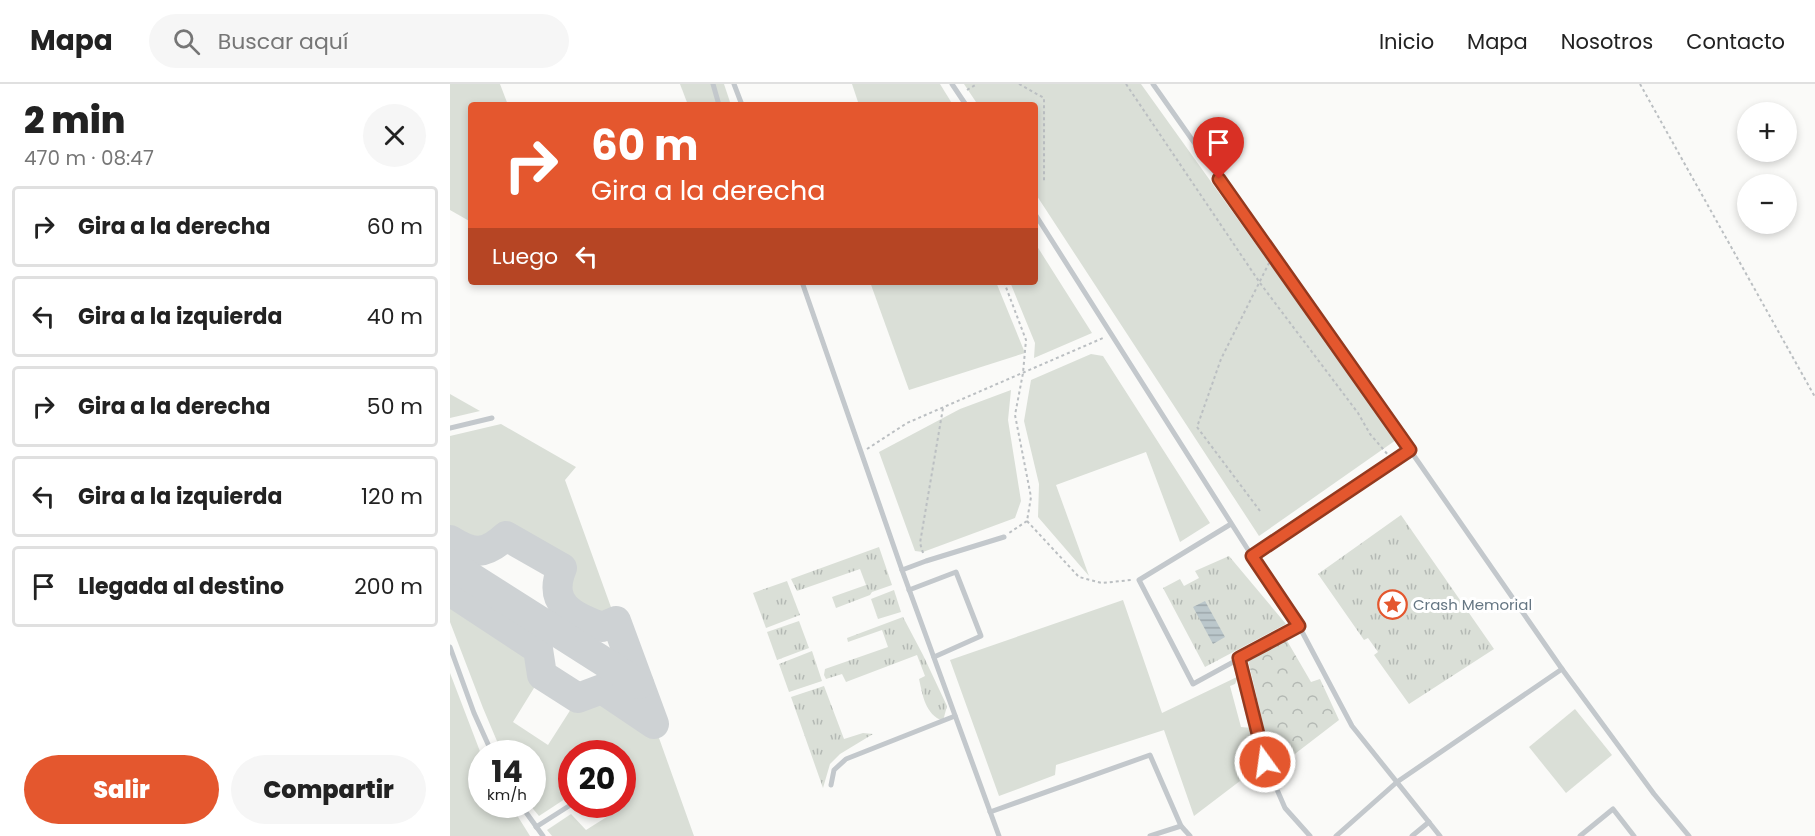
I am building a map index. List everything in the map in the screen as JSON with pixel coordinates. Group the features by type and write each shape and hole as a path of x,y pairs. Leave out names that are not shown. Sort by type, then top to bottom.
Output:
{"lane":[{"path":"713,84 718,102"},
{"path":"735,84 741,102"},
{"path":"952,84 964,102"},
{"path":"1153,84 1562,669 1654,794 1689,836"},
{"path":"1038,219 1231,524 1299,626 1352,726 1440,836"},
{"path":"803,285 909,590 999,836"},
{"path":"450,429 492,418"},
{"path":"1252,556 1410,450"},
{"path":"1231,524 1140,580 1192,684 1299,626"},
{"path":"902,570 1004,537"},
{"path":"909,590 956,572 981,636 934,657"},
{"path":"450,647 486,740"},
{"path":"1239,658 1265,762 1285,808 1310,836"},
{"path":"1336,836 1397,782 1562,669"},
{"path":"831,785 834,770 846,759 955,716"},
{"path":"990,812 1150,755 1181,826 1190,836"},
{"path":"1580,836 1613,809 1634,836"},
{"path":"536,827 558,813"},
{"path":"530,818 543,836"},
{"path":"1412,836 1428,822"},
{"path":"1150,836 1181,826"}],"path":[{"path":"959,95 977,84"},
{"path":"1019,84 1044,98 1044,181"},
{"path":"1126,84 1260,283 1358,412 1370,434 1392,460"},
{"path":"1640,84 1815,397"},
{"path":"1260,511 1197,427 1221,359 1273,255"},
{"path":"1004,537 1027,521 1030,497 1015,415 1023,373 1026,340 1005,285"},
{"path":"861,453 907,423 1111,334"},
{"path":"926,561 920,543 943,408"},
{"path":"1027,521 1079,577 1102,583 1140,580"}],"green space":[{"path":"450,84 500,84 507,102 468,102 468,220 450,210"},
{"path":"680,84 724,84 730,102 687,102"},
{"path":"852,84 940,84 951,102 858,102"},
{"path":"964,84 1141,84 1396,440 1259,536 1038,198 1038,102 976,102"},
{"path":"1038,248 1092,333 1034,358 1035,343 1011,285 1038,285"},
{"path":"871,285 997,285 1025,353 909,390"},
{"path":"1091,354 1103,356 1210,523 1180,542 1146,452 1056,485 1089,576 1038,517 1039,484 1024,421 1031,380"},
{"path":"1011,390 1008,420 1021,501 1015,518 923,552 915,551 879,452 960,409"},
{"path":"450,394 480,411 450,418"},
{"path":"501,424 576,467 565,480 616,621 602,627 570,612 564,606 557,591 562,568 506,536 479,551 466,549 450,540 450,436"},
{"path":"1401,515 1494,649 1409,704 1374,655 1378,652 1368,638 1364,640 1318,574"},
{"path":"879,547 892,585 836,608 832,597 866,585 860,569 797,591 791,579"},
{"path":"1229,556 1286,624 1205,667 1163,588 1180,579 1184,586 1199,578 1195,571"},
{"path":"787,581 800,615 766,628 753,593"},
{"path":"894,590 901,612 878,619 871,599"},
{"path":"450,591 538,649 542,675 513,722 540,740 497,740 450,622"},
{"path":"1123,600 1162,713 1239,676 1235,684 1230,686 1241,727 1252,728 1261,765 1194,816 1164,730 1056,765 1055,775 999,796 950,660"},
{"path":"903,617 947,706 943,721 932,714 926,704 919,679 925,676 917,655 846,682 842,674 826,679 824,675 825,669 888,647 882,630 848,642 847,638"},
{"path":"799,621 809,648 777,660 767,632"},
{"path":"1286,639 1311,682 1320,679 1339,720 1274,770 1248,660"},
{"path":"812,651 822,681 789,692 779,664"},
{"path":"450,673 476,740 468,740 468,818 519,818 530,836 450,836"},
{"path":"824,686 844,739 863,733 873,734 840,754 830,764 823,788 791,697"},
{"path":"602,689 654,724 694,836 552,836 547,830 565,818 575,818 586,830 605,818 636,818 636,740 558,740 558,804 546,811 546,744 548,745 578,698"},
{"path":"1575,709 1612,755 1566,793 1529,747"}],"shaded area":[{"path":"1205,601 1225,637 1213,644 1193,607"}],"taxiway":[{"path":"450,540 466,548 479,551 492,547 506,536 562,568 558,580 558,591 565,607 581,618 602,627 616,621 654,724 602,689 578,698 542,675 538,649 450,591"},
{"path":"450,564 639,684"}],"place":[{"name":"Crash Memorial","path":"1392,605"}],"route":[{"path":"1219,179 1410,450 1252,556 1299,626 1239,658 1265,762"}]}
